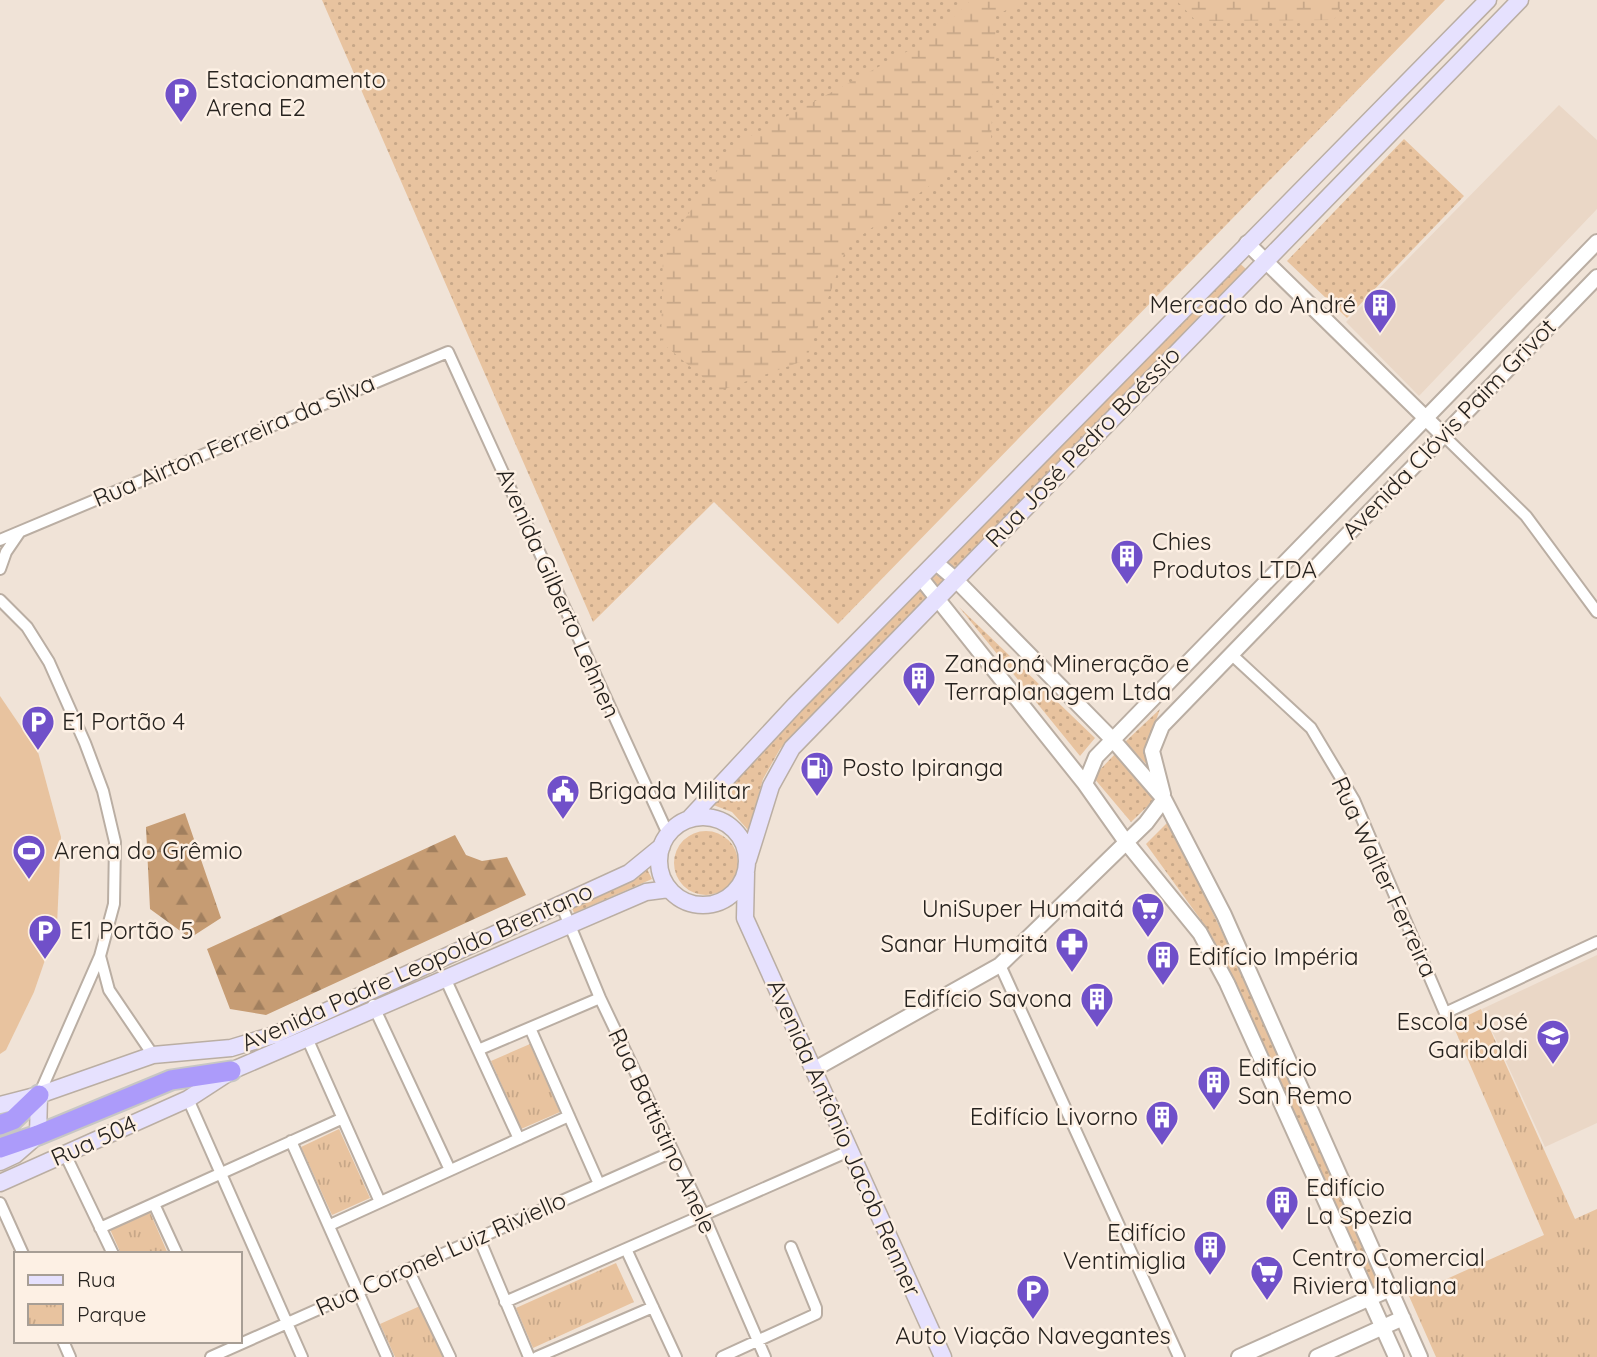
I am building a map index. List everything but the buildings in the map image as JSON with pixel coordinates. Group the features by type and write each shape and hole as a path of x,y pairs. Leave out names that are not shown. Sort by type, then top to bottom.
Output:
{"highway":[{"path":"3,1151 171,1080 231,1071"},
{"path":"4,1117 39,1095"}],"main road":[{"name":"Rua José Pedro Boéssio","path":"689,819 795,705 1488,0"},
{"name":"Rua José Pedro Boéssio","path":"747,866 771,786 792,748 1520,0"},
{"path":"703,817 729,825 739,834 745,846 747,866 741,884 733,894 720,902 704,906 689,903 669,889 660,872 659,859 665,840 677,826 689,819 703,817"},
{"name":"Avenida Padre Leopoldo Brentano","path":"188,1099 277,1043 368,994 629,873 665,840"},
{"name":"Avenida Antônio Jacob Renner","path":"747,866 744,918 943,1357"},
{"name":"Avenida Padre Leopoldo Brentano","path":"39,1095 153,1055 307,1038 646,892 669,889"},
{"path":"720,902 744,918"},
{"path":"520,923 528,942"},
{"path":"38,1135 39,1095"},
{"name":"Rua 504","path":"0,1183 188,1099"}],"street":[{"name":"Avenida Clóvis Paim Grivot","path":"1085,784 1096,757 1597,242"},
{"path":"1247,243 1526,516 1597,612"},
{"name":"Avenida Clóvis Paim Grivot","path":"1164,799 1152,751 1162,726 1597,277"},
{"name":"Rua Airton Ferreira da Silva","path":"0,540 448,352"},
{"name":"Avenida Gilberto Lehnen","path":"448,352 665,840"},
{"path":"0,569 5,552 21,531"},
{"path":"935,562 955,579 1113,740 1164,799 1224,915 1420,1357"},
{"path":"920,577 1200,933 1227,983 1396,1357"},
{"path":"0,594 0,600 27,627 49,662 103,791 115,842 114,904 100,956 39,1095"},
{"name":"Rua Walter Ferreira","path":"1231,654 1311,728 1354,800 1445,1013 1597,942"},
{"path":"813,1070 1000,965 1146,823 1164,799"},
{"name":"Rua Battistino Anele","path":"561,904 600,998 704,1216 765,1357"},
{"path":"100,956 109,990 153,1055"},
{"path":"1000,965 1179,1357"},
{"path":"445,978 519,1139"},
{"path":"368,994 450,1170"},
{"path":"478,1050 600,998"},
{"path":"530,1028 599,1184"},
{"path":"307,1038 380,1202"},
{"path":"188,1099 302,1357"},
{"path":"330,1225 569,1116"},
{"path":"100,1228 341,1119"},
{"path":"291,1142 387,1357"},
{"name":"Rua Coronel Luiz Riviello","path":"216,1355 672,1152"},
{"path":"505,1302 849,1152"},
{"path":"65,1154 112,1252"},
{"path":"0,1203 22,1252"},
{"path":"154,1204 176,1252"},
{"path":"479,1238 529,1357"},
{"path":"722,1357 814,1316 817,1311 791,1247"},
{"path":"626,1249 676,1357"},
{"path":"408,1269 450,1357"},
{"path":"1238,1357 1390,1289"},
{"path":"537,1357 653,1307"},
{"path":"1317,1357 1403,1318"}],"shaded area":[{"path":"1559,105 1597,140 1597,209 1419,396 1346,322"},
{"name":"Escola José Garibaldi","path":"1597,955 1597,1123 1545,1147 1482,1009"}],"green space":[{"path":"322,0 1445,0 838,624 714,502 593,622"},
{"path":"971,0 1023,0 996,16 991,141 847,246 806,360 719,391 661,342 663,252 734,145 932,38"},
{"path":"1176,0 1344,0 1334,20 1196,21"},
{"path":"1404,139 1464,196 1347,318 1287,261"},
{"path":"1236,260 1246,269 780,749 763,779 749,831 732,812 708,803"},
{"path":"959,607 1095,738 1080,756"},
{"name":"Arena do Grêmio","path":"0,696 38,752 61,837 57,925 34,992 6,1050 0,1054"},
{"path":"1160,709 1147,746 1149,767 1125,742"},
{"path":"1115,754 1150,790 1153,801 1131,822 1093,777"},
{"path":"185,813 221,918 190,938 150,909 146,827"},
{"path":"1169,821 1230,949 1380,1285 1372,1288 1232,975 1206,927 1146,844"},
{"path":"700,831 712,831 729,840 736,851 736,875 729,886 712,895 700,895 688,890 679,881 674,869 674,857 679,845 688,836"},
{"path":"455,835 466,855 482,861 507,857 526,895 266,1015 230,1009 207,949"},
{"path":"647,869 652,879 574,913 570,903"},
{"path":"1481,1009 1575,1219 1597,1209 1597,1357 1436,1357 1409,1296 1544,1235 1452,1023"},
{"path":"530,1044 560,1112 521,1129 491,1061"},
{"path":"339,1129 370,1198 332,1215 301,1147"},
{"path":"149,1210 167,1252 120,1252 109,1227"},
{"path":"616,1263 634,1302 533,1348 516,1308"},
{"path":"420,1306 443,1357 395,1357 380,1324"}],"place":[{"name":"Estacionamento Arena E2","path":"181,124"},
{"name":"Mercado do André","path":"1380,335"},
{"name":"Chies Produtos LTDA","path":"1127,586"},
{"name":"Zandoná Mineração e Terraplanagem Ltda","path":"919,708"},
{"name":"E1 Portão 4","path":"38,752"},
{"name":"Posto Ipiranga","path":"817,798"},
{"name":"Brigada Militar","path":"563,821"},
{"name":"Arena do Grêmio","path":"29,881"},
{"name":"UniSuper Humaitá","path":"1148,939"},
{"name":"E1 Portão 5","path":"45,961"},
{"name":"Sanar Humaitá","path":"1072,974"},
{"name":"Edifício Impéria","path":"1163,987"},
{"name":"Edifício Savona","path":"1097,1029"},
{"name":"Escola José Garibaldi","path":"1553,1066"},
{"name":"Edifício San Remo","path":"1214,1112"},
{"name":"Edifício Livorno","path":"1162,1147"},
{"name":"Edifício La Spezia","path":"1282,1232"},
{"name":"Edifício Ventimiglia","path":"1210,1277"},
{"name":"Centro Comercial Riviera Italiana","path":"1267,1302"},
{"name":"Auto Viação Navegantes","path":"1033,1321"}]}
